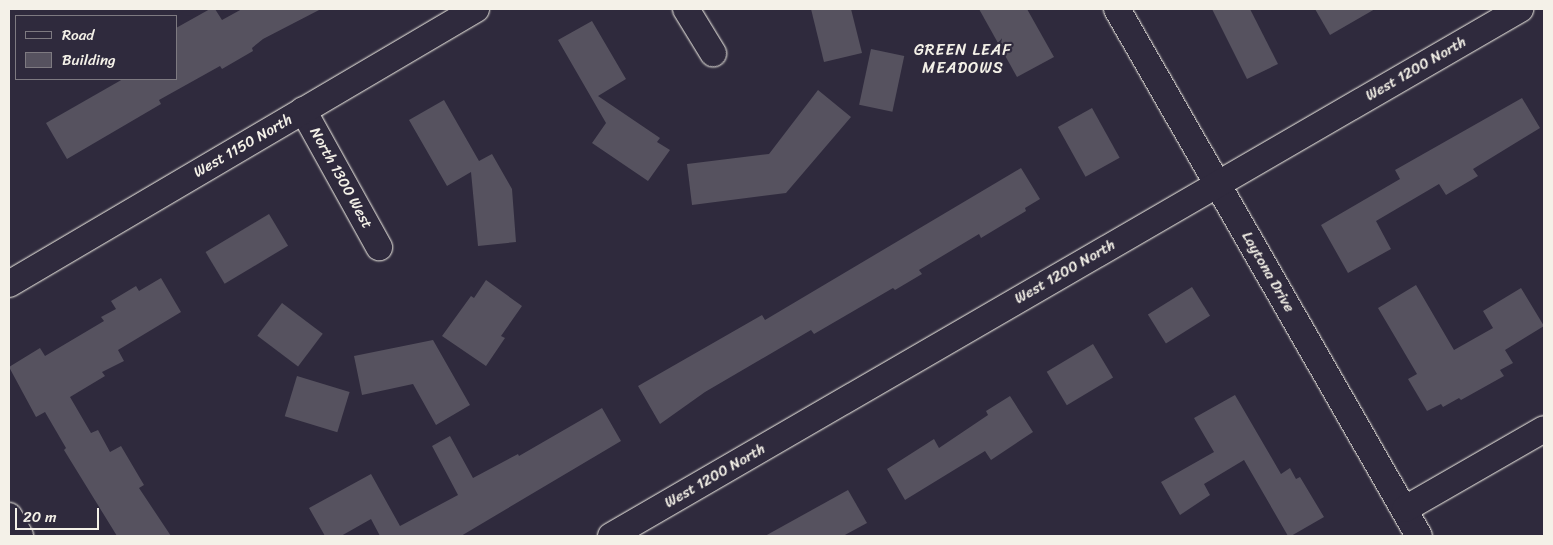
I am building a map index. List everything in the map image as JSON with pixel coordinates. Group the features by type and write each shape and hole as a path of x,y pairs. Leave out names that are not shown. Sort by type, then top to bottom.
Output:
{"street":[{"name":"West 1150 North","path":"9,284 476,9"},
{"path":"686,9 713,53"},
{"name":"Laytona Drive","path":"1117,9 1419,536"},
{"name":"West 1200 North","path":"611,536 1520,9"},
{"name":"North 1300 West","path":"303,110 379,247"},
{"path":"1405,509 1544,428"},
{"path":"9,516 20,536"}],"building":[{"path":"210,9 215,9 222,20 242,9 321,9 263,39 252,48 253,51 222,69 220,66 159,100 161,104 67,159 46,123 121,80 178,80 178,27"},
{"path":"811,9 851,9 862,53 824,62"},
{"path":"979,9 1027,9 1054,57 1017,77"},
{"path":"1212,9 1250,9 1278,64 1247,79"},
{"path":"1315,9 1375,9 1330,35"},
{"path":"592,21 626,79 598,96 660,138 657,142 670,150 648,181 592,143 606,123 558,40"},
{"path":"871,49 904,56 892,112 859,105"},
{"path":"818,90 851,117 786,193 692,205 687,164 769,154"},
{"path":"1522,98 1540,128 1473,169 1478,176 1446,195 1439,184 1376,221 1391,249 1348,273 1321,225 1400,179 1395,170"},
{"path":"444,100 479,161 492,154 512,189 516,242 478,246 471,172 447,186 409,120"},
{"path":"1092,108 1120,158 1086,177 1058,127"},
{"path":"1021,168 1040,199 1025,208 1026,211 981,238 979,234 919,270 922,274 895,290 893,288 814,334 811,330 705,392 660,424 638,386 762,315 765,320"},
{"path":"269,214 288,246 225,284 206,252"},
{"path":"161,278 181,312 118,350 124,361 102,372 105,376 70,397 91,433 98,430 110,452 121,446 144,485 139,488 171,536 117,536 64,450 66,448 45,412 36,417 9,367 40,348 45,356 104,321 101,317 116,309 111,301 136,286 139,291"},
{"path":"486,280 522,306 501,336 505,338 486,366 442,336 471,296 474,298"},
{"path":"1416,285 1454,350 1493,328 1483,311 1521,288 1544,326 1505,350 1513,363 1500,370 1504,376 1461,400 1459,398 1443,407 1441,404 1427,411 1408,379 1417,374 1378,308"},
{"path":"1192,287 1210,316 1166,343 1148,315"},
{"path":"282,303 323,334 298,366 257,336"},
{"path":"433,340 470,405 436,425 413,384 362,395 354,356"},
{"path":"1093,344 1113,377 1067,405 1047,372"},
{"path":"297,376 350,392 337,432 285,416"},
{"path":"1235,395 1281,474 1290,468 1296,479 1300,477 1324,517 1291,536 1288,536 1244,460 1204,484 1210,495 1180,515 1161,482 1214,452 1194,418"},
{"path":"1010,396 1033,432 991,460 985,451 905,500 887,469 934,439 939,448 988,415 986,411"},
{"path":"602,408 621,441 461,536 380,536 371,519 341,536 325,536 309,508 371,474 400,526 458,495 432,446 450,436 473,478 518,454 519,456"},
{"path":"848,490 867,523 843,536 765,536"}],"district":[{"name":"GREEN LEAF MEADOWS","path":"963,59"}]}
